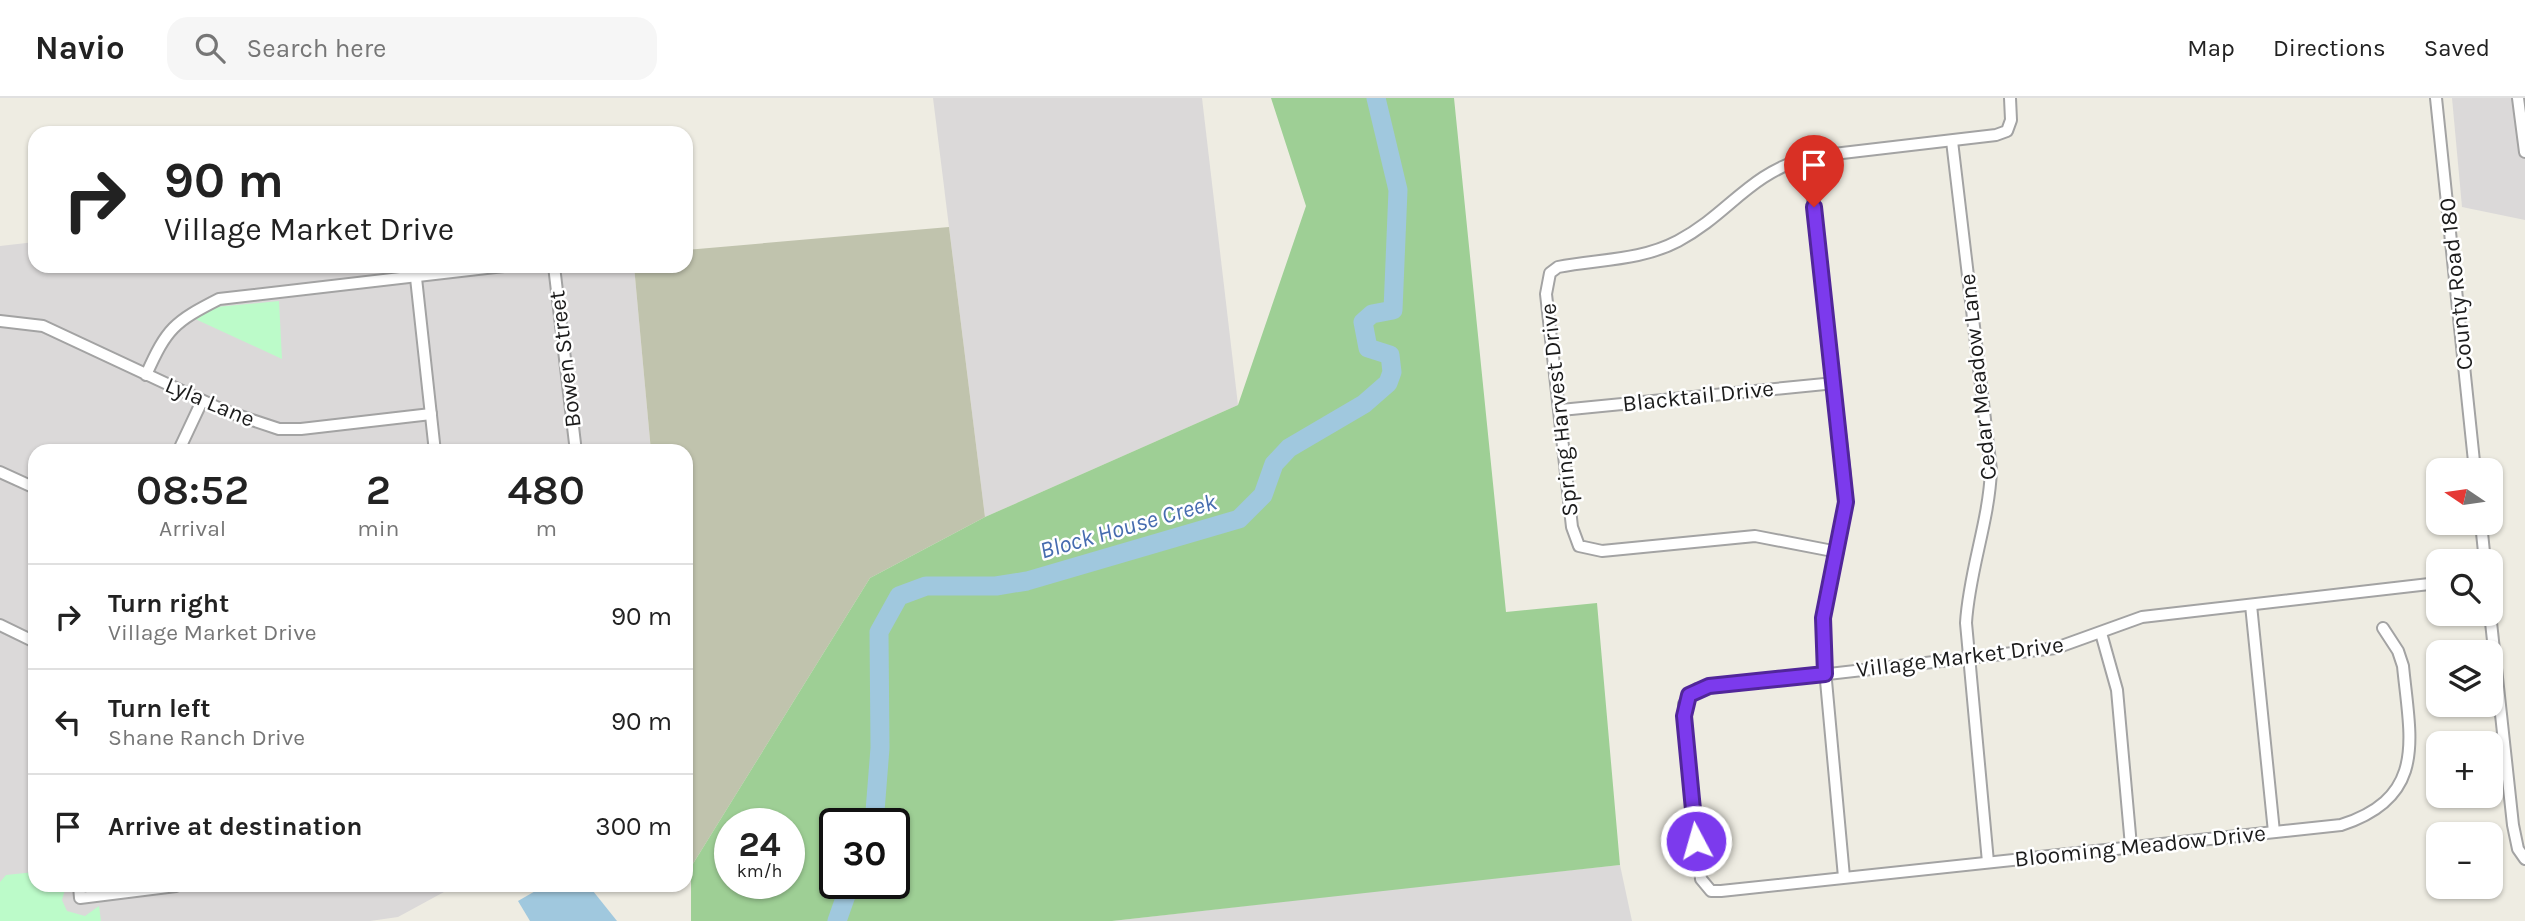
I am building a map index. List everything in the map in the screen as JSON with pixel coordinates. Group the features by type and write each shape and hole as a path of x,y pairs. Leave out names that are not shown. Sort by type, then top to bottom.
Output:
{"street":[{"path":"1844,877 1825,674 1823,618 1846,502 1835,383 1808,158 1952,141 2007,131 2011,120 2010,98"},
{"name":"County Road 180","path":"2436,98 2474,458"},
{"path":"2518,98 2525,152"},
{"name":"Cedar Meadow Lane","path":"1952,141 1991,470 1985,521 1968,596 1968,658 1988,862"},
{"name":"Spring Harvest Drive","path":"1808,158 1769,172 1700,228 1653,253 1558,267 1549,273 1546,294 1572,527 1579,546 1602,551 1755,536 1838,552"},
{"path":"146,374 171,327 219,299 453,273"},
{"name":"Bowen Street","path":"555,273 575,444"},
{"path":"416,278 434,444"},
{"name":"Lyla Lane","path":"0,321 43,326 202,401 279,429 431,414"},
{"name":"Blacktail Drive","path":"1560,410 1835,383"},
{"path":"182,444 202,401"},
{"path":"0,472 28,485"},
{"name":"Village Market Drive","path":"1706,887 1698,866 1684,716 1689,695 1709,686 2056,648 2142,617 2426,584"},
{"path":"2251,605 2274,832"},
{"path":"0,625 28,639"},
{"path":"2491,626 2512,825 2518,849 2525,859"},
{"name":"Blooming Meadow Drive","path":"1706,887 1721,891 2341,825 2357,820 2384,801 2404,777 2410,758 2403,666 2398,651 2383,628"},
{"path":"2101,633 2116,690 2131,846"},
{"path":"80,892 80,898 128,892"}],"shaded area":[{"path":"933,98 1202,98 1238,405 985,517"},
{"path":"2452,98 2525,98 2525,220 2462,207"},
{"path":"949,227 985,517 870,578 728,808 714,808 714,830 693,864 693,444 650,444 635,273 693,273 693,249"},
{"path":"28,243 28,273 635,273 650,444 28,444 28,892 444,892 398,917 370,921 0,921 0,246"},
{"path":"1620,865 1632,921 1112,921 1391,889"}],"green space":[{"path":"1271,98 1454,98 1506,612 1597,603 1620,865 1112,921 691,921 693,864 714,830 714,899 805,899 805,808 728,808 870,578 985,517 1238,405 1306,206"},
{"path":"279,301 282,359 193,318 216,307"},
{"path":"28,873 28,892 64,892 62,900 67,911 85,916 99,906 101,921 0,921 0,882 6,875"}],"water":[{"path":"534,892 594,892 617,921 530,921 518,901"}],"waterway":[{"name":"Block House Creek","path":"875,808 880,748 879,632 899,596 926,586 996,586 1027,581 1239,519 1263,495 1274,464 1289,448 1364,404 1388,383 1392,372 1390,355 1368,348 1363,322 1372,314 1393,310 1398,190 1376,98"},
{"name":"Block House Creek","path":"837,921 845,899"}],"route":[{"path":"1696,841 1684,716 1689,695 1697,689 1709,686 1825,674 1823,618 1845,520 1846,502 1814,207"}]}
